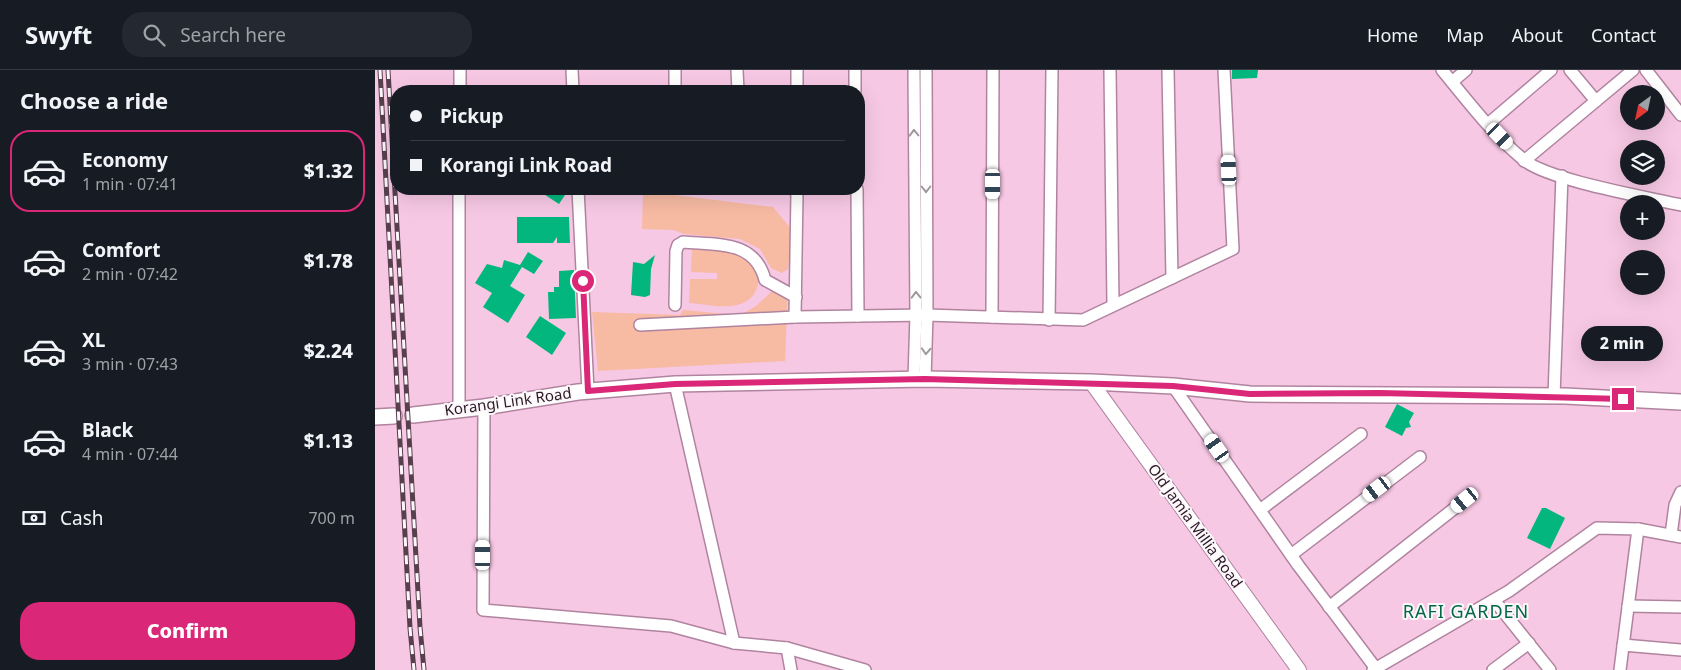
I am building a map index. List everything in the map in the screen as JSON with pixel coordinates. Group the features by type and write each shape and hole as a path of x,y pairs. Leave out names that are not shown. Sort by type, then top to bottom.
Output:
{"main road":[{"name":"Korangi Link Road","path":"413,415 484,407 588,391 675,384 919,379 1091,382 1173,386 1250,394 1554,396 1681,402"},
{"path":"375,417 394,416"}],"street":[{"path":"460,70 460,85"},
{"path":"572,70 573,85"},
{"path":"675,70 675,85"},
{"path":"737,70 738,85"},
{"path":"797,70 797,85"},
{"path":"855,70 855,85"},
{"path":"914,70 921,315"},
{"path":"919,379 925,70"},
{"path":"992,317 993,70"},
{"path":"1049,320 1052,70"},
{"path":"1110,70 1113,304"},
{"path":"1168,70 1172,278"},
{"path":"640,325 795,317 921,315 1083,320 1113,304 1233,249 1224,70"},
{"path":"1442,70 1488,124 1525,161 1541,170 1562,176 1681,205"},
{"path":"1452,82 1466,70"},
{"path":"1488,124 1551,70"},
{"path":"1570,70 1596,101"},
{"path":"1525,161 1633,70"},
{"path":"1645,70 1681,116"},
{"path":"1554,396 1562,176"},
{"path":"459,195 459,409"},
{"path":"578,195 588,391"},
{"path":"795,317 796,195"},
{"path":"857,195 858,316"},
{"path":"675,305 676,251 678,245 683,242 730,246 748,252 762,267 765,280 796,297"},
{"name":"Old Jamia Millia Road","path":"1091,382 1299,670"},
{"path":"675,384 734,643"},
{"path":"1173,386 1291,555 1375,670 1494,600 1597,528 1638,529 1676,536 1675,505 1681,492"},
{"path":"484,407 483,610 671,626 734,643 787,648 865,670"},
{"path":"1260,510 1361,434"},
{"path":"1291,555 1420,457"},
{"path":"1329,607 1465,500"},
{"path":"1620,670 1638,529"},
{"path":"1494,600 1550,670"},
{"path":"1628,606 1681,607"},
{"path":"1493,670 1529,643"},
{"path":"1623,646 1681,650"},
{"path":"787,648 791,670"}],"shaded area":[{"path":"643,195 674,195 773,207 792,230 788,269 782,273 771,268 760,249 740,239 684,234 674,230 642,229"},
{"path":"692,247 728,249 747,255 753,261 758,276 755,292 743,303 731,306 689,303 690,279 717,279 717,273 691,272"},
{"path":"781,283 788,285 785,361 598,371 592,312 680,315 683,310 737,315 756,306"}],"building":[{"path":"1232,70 1258,70 1257,78 1232,79"},
{"path":"545,195 565,195 559,204"},
{"path":"517,217 569,217 570,243 557,243 557,237 553,243 517,243"},
{"path":"528,252 543,261 534,274 522,267 510,286 525,295 508,323 483,307 492,293 475,283 487,264 502,268 504,260 520,265"},
{"path":"655,255 651,269 650,295 645,297 631,295 633,262 644,264"},
{"path":"574,270 576,318 549,319 548,292 554,292 554,287 559,287 559,271"},
{"path":"540,316 566,333 552,355 526,337"},
{"path":"1397,404 1414,413 1409,422 1411,427 1406,428 1402,436 1385,427"},
{"path":"1542,508 1546,508 1565,518 1550,549 1527,538"}],"railway":[{"path":"380,70 410,628 414,670"},
{"path":"388,70 390,105"},
{"path":"395,195 424,670"}],"district":[{"name":"RAFI GARDEN","path":"1466,612"}],"route":[{"path":"583,281 588,391 675,384 925,379 1091,382 1173,386 1250,394 1380,393 1565,396 1623,399"}]}
